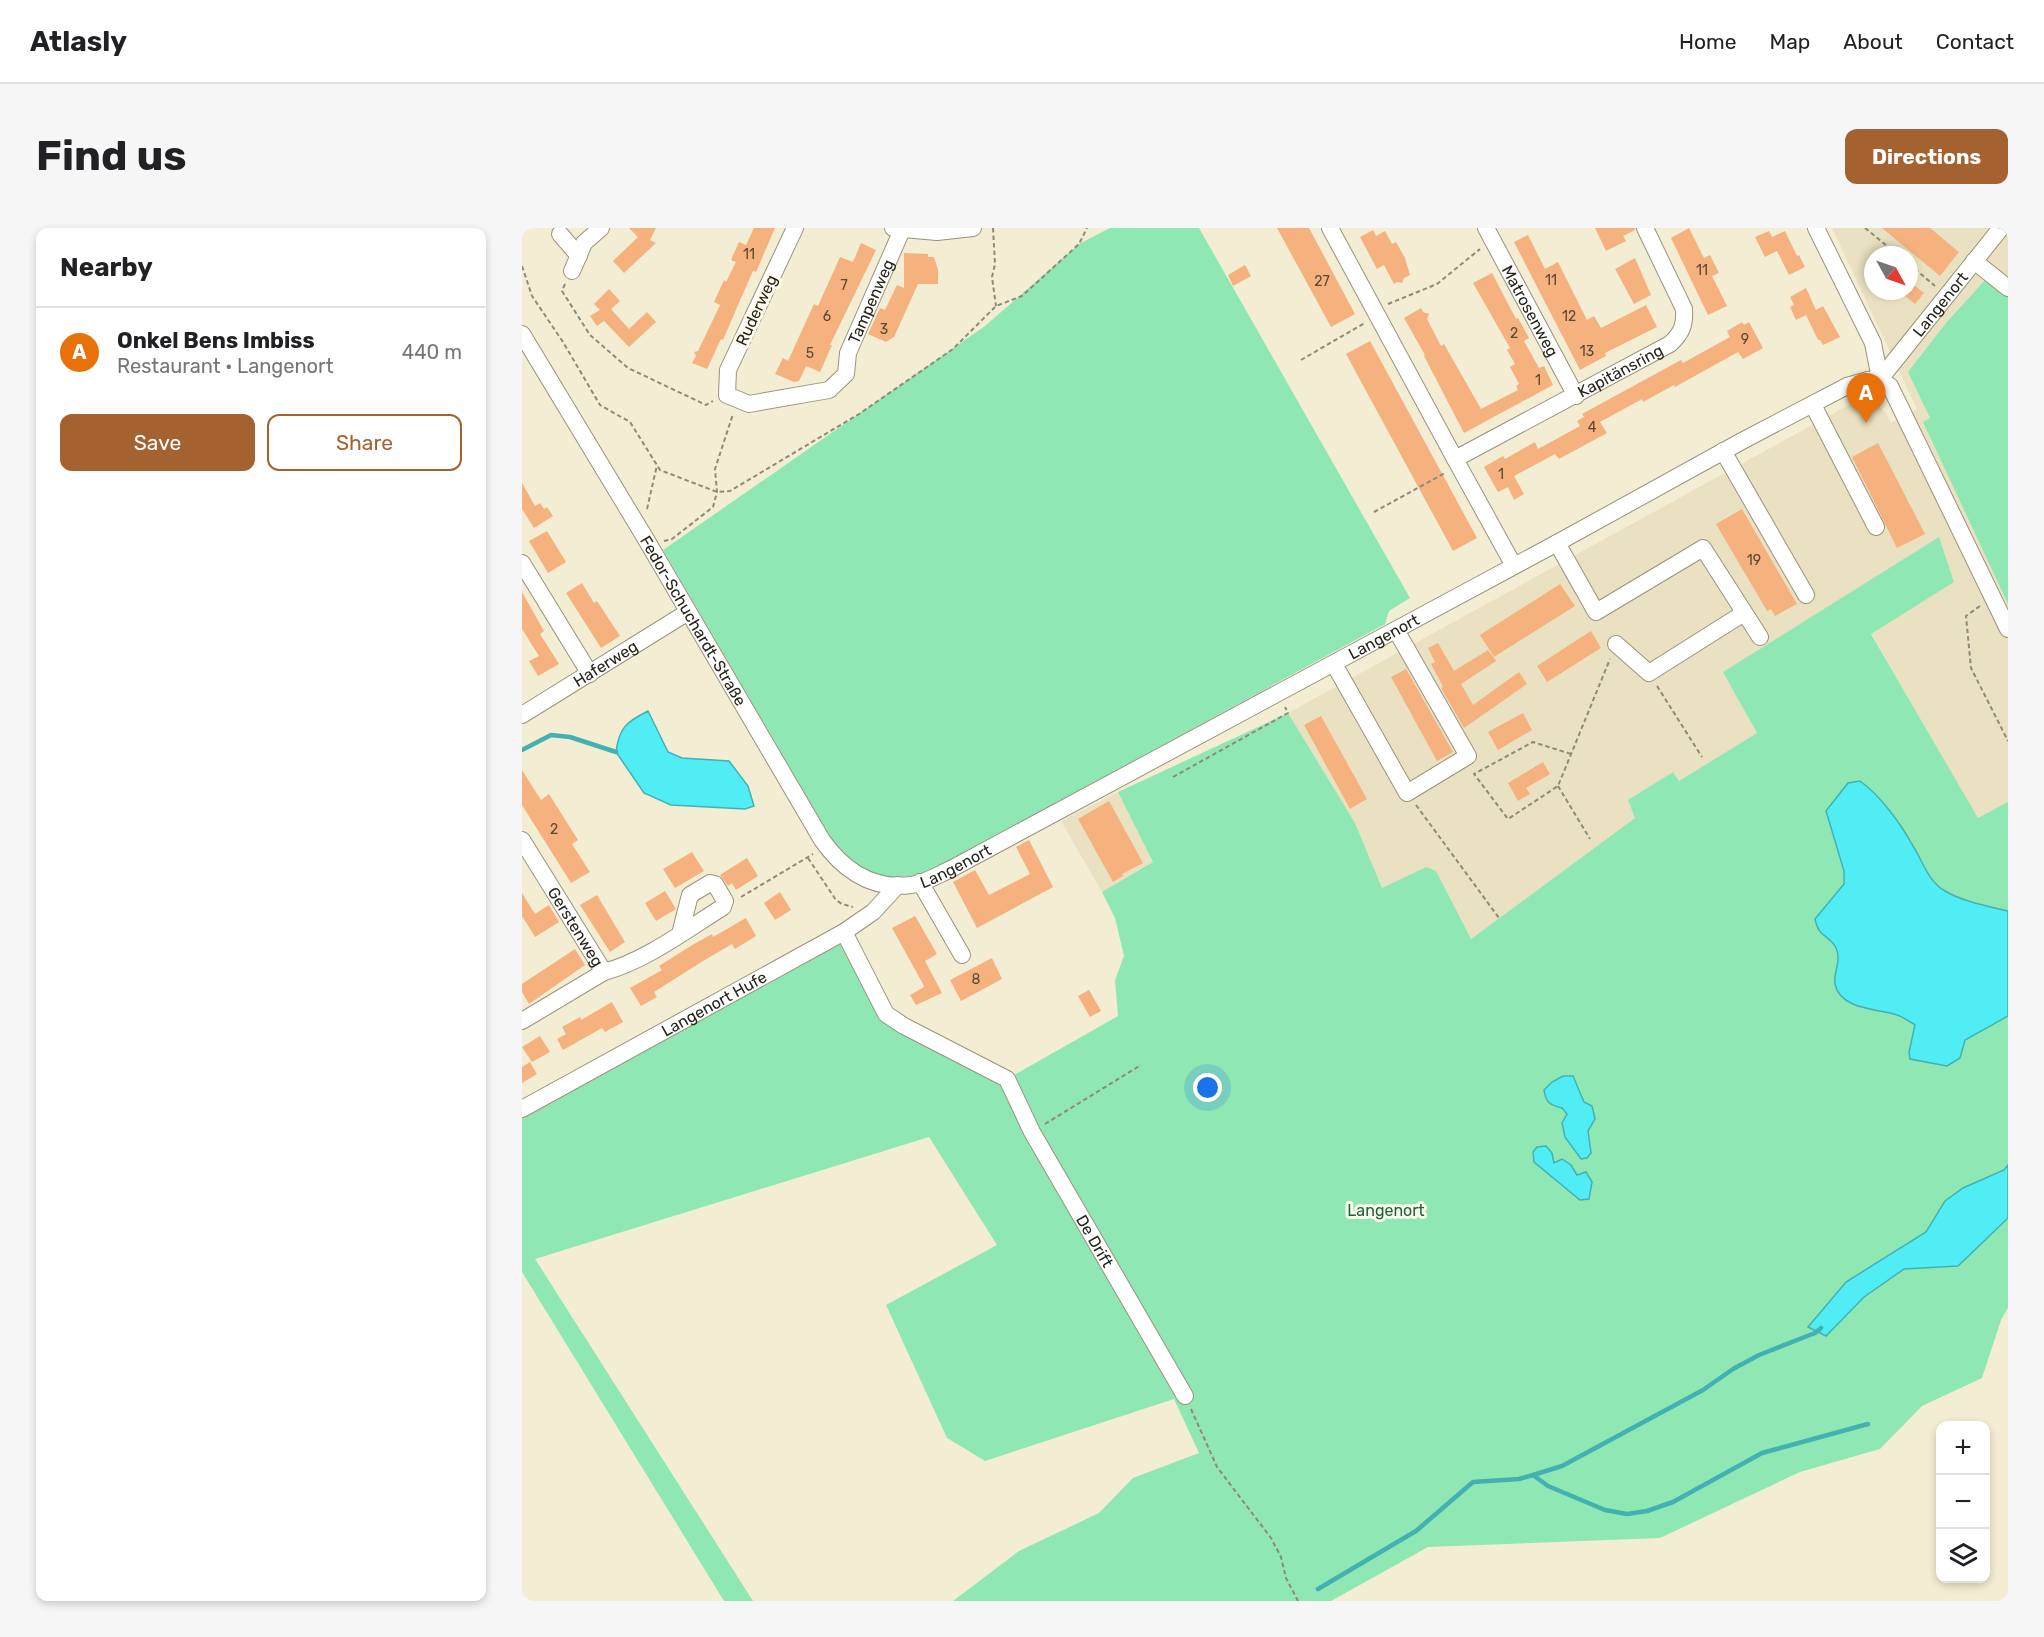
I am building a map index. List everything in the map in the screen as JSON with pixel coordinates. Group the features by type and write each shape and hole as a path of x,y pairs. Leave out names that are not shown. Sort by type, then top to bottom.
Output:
{"street":[{"path":"576,263 584,243 601,228"},
{"name":"Ruderweg","path":"727,395 728,370 795,228"},
{"path":"897,229 937,232 973,228"},
{"path":"1330,228 1514,566"},
{"name":"Kapitänsring","path":"1457,463 1670,344 1680,335 1685,322 1684,309 1645,228"},
{"path":"1816,228 1874,344 1880,379 1890,386 2008,629"},
{"name":"Langenort","path":"891,885 920,882 951,869 1334,664 1723,451 1847,386 1880,379 2001,228"},
{"name":"Tampenweg","path":"727,395 749,404 829,390 846,374 848,353 897,229"},
{"name":"Matrosenweg","path":"1489,233 1576,396"},
{"path":"560,234 576,263"},
{"path":"1974,261 2006,281"},
{"name":"Fedor-Schuchardt-Straße","path":"522,334 834,857 849,870 867,880 891,885"},
{"path":"1813,405 1876,527"},
{"path":"1723,451 1806,595"},
{"path":"1557,543 1596,612 1703,548 1760,637"},
{"path":"522,563 590,674"},
{"name":"Haferweg","path":"522,715 688,612"},
{"path":"1616,644 1649,673 1744,613"},
{"path":"1334,664 1407,793 1468,756 1396,630"},
{"name":"Gerstenweg","path":"522,840 604,972 623,967 723,907"},
{"path":"920,882 962,955"},
{"path":"680,934 690,895 710,883 715,884 724,901 723,907"},
{"name":"Langenort Hufe","path":"522,1108 844,932 873,912 891,885"},
{"name":"De Drift","path":"844,932 886,1014 904,1026 1007,1079 1032,1132 1185,1395"},
{"path":"522,1021 604,972"}],"path":[{"path":"993,228 995,264 992,277 996,306"},
{"path":"522,266 532,296 563,342 600,405 630,422 660,470 717,492 730,491 859,414 953,349 996,306 1022,296 1079,244 1087,228"},
{"path":"1865,228 1887,246"},
{"path":"1301,360 1365,324 1376,312 1390,303 1437,284 1470,259 1489,233"},
{"path":"576,263 562,291 590,335 628,368 706,405 727,395"},
{"path":"1918,272 1939,289"},
{"path":"664,541 672,539 713,507 717,492 715,469 733,414"},
{"path":"1374,512 1457,463"},
{"path":"646,512 657,465"},
{"path":"1992,598 1966,616 1971,668 2008,741"},
{"path":"1571,754 1533,742 1474,774 1508,819 1558,786 1616,644"},
{"path":"1649,673 1702,757"},
{"path":"1173,777 1288,713 1278,694"},
{"path":"1558,786 1590,839"},
{"path":"1407,793 1499,918"},
{"path":"723,907 814,853"},
{"path":"809,857 836,900 842,904 873,912"},
{"path":"1032,1132 1141,1065"},
{"path":"1185,1395 1216,1467 1271,1538 1281,1557 1286,1578 1298,1601"}],"shaded area":[{"path":"1832,228 2008,228 2008,802 1978,819 1871,633 1954,582 1939,538 1724,672 1757,733 1679,781 1673,772 1629,800 1635,818 1471,939 1425,867 1382,889 1355,823 1288,713 1854,402 1861,399 1874,402 1886,413 1891,423 1917,409 1866,300 1918,300 1918,246 1864,246 1864,296"},
{"path":"1118,792 1153,862 1102,892 1061,821"}],"green space":[{"path":"1110,228 1199,228 1410,598 1389,611 1385,624 925,874 895,877 874,873 855,862 833,842 663,550 985,326 1079,244"},
{"path":"1986,279 2008,297 2008,604 1923,422 1930,418 1908,372 1946,323"},
{"name":"Langenort","path":"1939,537 1954,582 1871,634 1978,818 2008,802 2008,1308 2001,1320 1982,1378 1922,1406 1880,1449 1800,1472 1660,1538 1428,1547 1331,1601 953,1601 1019,1551 1099,1513 1133,1478 1199,1453 1174,1399 985,1461 947,1438 886,1305 997,1245 929,1137 535,1259 753,1601 724,1601 522,1272 522,1105 845,926 888,1009 1007,1079 1118,1016 1115,980 1124,956 1115,918 1102,892 1153,862 1118,792 1288,713 1355,823 1382,888 1426,867 1436,871 1471,939 1635,818 1628,800 1673,772 1679,781 1757,733 1723,672","holes":["1926,1232 1958,1266 1904,1269 1864,1297 1826,1335"]}],"water":[{"path":"648,711 668,752 682,758 729,761 748,786 754,806 745,809 671,805 644,793 616,752 619,737 625,727 629,722"},
{"path":"1860,781 1875,794 1896,819 1930,877 1939,887 1968,901 2008,911 2008,1016 1965,1040 1960,1058 1947,1066 1910,1059 1909,1052 1915,1025 1903,1017 1860,1006 1844,999 1835,984 1838,953 1830,940 1819,930 1815,919 1844,884 1844,871 1826,811 1848,783"},
{"path":"1563,1076 1573,1076 1584,1102 1592,1106 1595,1119 1588,1131 1591,1153 1587,1158 1581,1159 1565,1137 1562,1123 1567,1114 1562,1108 1549,1103 1546,1098 1544,1090"},
{"path":"1546,1146 1552,1153 1554,1163 1562,1159 1571,1165 1577,1175 1586,1172 1592,1182 1589,1199 1580,1200 1534,1162 1533,1152 1537,1147"},
{"path":"2008,1165 2008,1218 1958,1266 1904,1269 1864,1297 1826,1336 1808,1327 1846,1282 1926,1232 1945,1201 1963,1188 2004,1170"}],"building":[{"path":"629,228 656,228 650,240 656,243 624,273 613,261 638,237"},
{"path":"754,228 775,228 756,272 753,271 723,340 721,339 707,369 692,363 696,356 694,352 698,351 720,305 714,302 724,280 726,282 736,262 731,260 739,242 746,245"},
{"path":"1277,228 1309,228 1355,314 1331,327"},
{"path":"1595,228 1635,228 1635,230 1623,236 1626,241 1606,251"},
{"path":"1689,228 1704,258 1710,255 1719,273 1712,276 1727,306 1708,315 1671,238"},
{"path":"1882,228 1930,228 1959,252 1940,276 1918,258 1918,246 1904,246"},
{"path":"1373,230 1376,236 1385,231 1392,244 1396,242 1405,258 1410,275 1404,278 1402,283 1394,284 1384,265 1377,269 1360,237"},
{"path":"1769,231 1772,237 1785,231 1805,267 1789,275 1777,251 1765,257 1755,237"},
{"path":"1528,235 1545,269 1558,262 1587,320 1594,316 1601,328 1646,305 1657,327 1605,353 1606,356 1580,370 1514,242"},
{"path":"861,243 876,250 830,345 832,345 820,372 806,366 799,381 794,382 775,374 783,358 788,361 814,304 818,306 840,257 853,262"},
{"path":"904,253 928,254 928,257 934,257 938,270 938,284 918,284 894,337 886,342 868,334 880,308 885,310 897,285 904,288"},
{"path":"1635,258 1651,295 1634,304 1615,269"},
{"path":"1245,265 1251,276 1233,286 1228,275"},
{"path":"1492,273 1516,319 1518,318 1529,338 1524,341 1539,368 1544,366 1553,385 1464,433 1404,318 1421,308 1423,312 1429,314 1427,319 1441,346 1444,344 1481,409 1518,390 1516,386 1519,384 1510,367 1515,364 1507,350 1510,348 1473,283"},
{"path":"1806,288 1816,310 1823,306 1840,337 1823,345 1818,340 1806,315 1796,320 1790,307 1794,305 1790,297"},
{"path":"1918,288 1924,293 1915,304 1910,300 1918,300"},
{"path":"609,289 620,301 611,309 629,329 647,312 656,322 629,347 604,321 597,326 590,316 600,310 594,304"},
{"path":"1742,322 1744,325 1749,322 1763,348 1743,359 1738,352 1675,387 1674,385 1643,402 1642,399 1600,422 1607,433 1559,459 1555,454 1514,476 1524,494 1514,500 1508,487 1498,492 1484,467 1503,456 1505,459 1535,442 1538,449 1580,426 1577,421 1584,417 1582,414 1681,360 1683,363 1730,337 1727,331"},
{"path":"1370,341 1477,538 1453,551 1346,354"},
{"path":"1878,443 1925,534 1897,548 1852,457"},
{"path":"522,483 535,506 540,503 544,509 547,507 553,516 534,528 522,509"},
{"path":"1742,509 1797,604 1775,616 1771,609 1767,611 1716,524"},
{"path":"547,531 566,562 548,573 529,541"},
{"path":"582,583 594,603 597,601 620,636 601,648 566,593"},
{"path":"1560,584 1575,606 1494,657 1480,635"},
{"path":"522,592 544,631 540,634 559,664 538,676 529,661 539,656 522,629"},
{"path":"1591,631 1601,648 1547,682 1537,666"},
{"path":"1438,643 1454,671 1488,650 1496,661 1461,684 1473,705 1519,672 1527,684 1464,728 1441,688 1443,687 1431,664 1435,662 1428,648"},
{"path":"1406,669 1453,752 1437,761 1391,677"},
{"path":"1523,713 1532,730 1498,750 1488,732"},
{"path":"1321,716 1367,799 1350,809 1304,725"},
{"path":"1543,762 1550,774 1526,788 1530,794 1518,801 1508,783"},
{"path":"522,770 541,800 549,794 578,840 572,844 590,872 571,883 522,805"},
{"path":"1109,801 1143,863 1122,874 1123,876 1113,882 1078,819"},
{"path":"1029,840 1053,887 977,928 953,882 975,870 989,895 1030,874 1016,847"},
{"path":"692,852 704,871 675,888 663,869"},
{"path":"747,858 758,876 736,890 732,883 728,886 720,875"},
{"path":"665,891 676,909 656,921 645,903"},
{"path":"780,892 791,910 775,920 764,903"},
{"path":"522,893 535,914 549,905 559,922 535,937 522,916"},
{"path":"597,895 625,942 610,952 580,905"},
{"path":"915,916 937,954 925,961 942,993 916,1005 910,995 924,987 892,928"},
{"path":"746,918 756,936 735,949 732,944 703,961 654,992 657,997 641,1006 630,988 662,970 659,966 694,944 712,934 713,937"},
{"path":"575,949 585,965 529,1004 522,992 522,984"},
{"path":"992,958 1002,979 961,1001 950,980"},
{"path":"1089,990 1101,1011 1090,1017 1078,996"},
{"path":"612,1002 623,1022 605,1032 602,1028 563,1050 557,1039 566,1034 562,1027 580,1017 581,1020"},
{"path":"540,1036 550,1052 532,1062 522,1047"},
{"path":"530,1062 537,1074 522,1083 522,1067"}],"waterway":[{"path":"522,750 551,735 570,737 616,752"},
{"path":"1533,1475 1562,1466 1703,1390 1733,1369 1759,1355 1815,1333 1821,1328"},
{"path":"1318,1589 1416,1531 1473,1482 1519,1479 1533,1475 1548,1486 1605,1510 1627,1514 1647,1511 1673,1502 1762,1453 1868,1424"}],"place":[{"name":"Onkel Bens Imbiss","path":"1866,423"}]}
